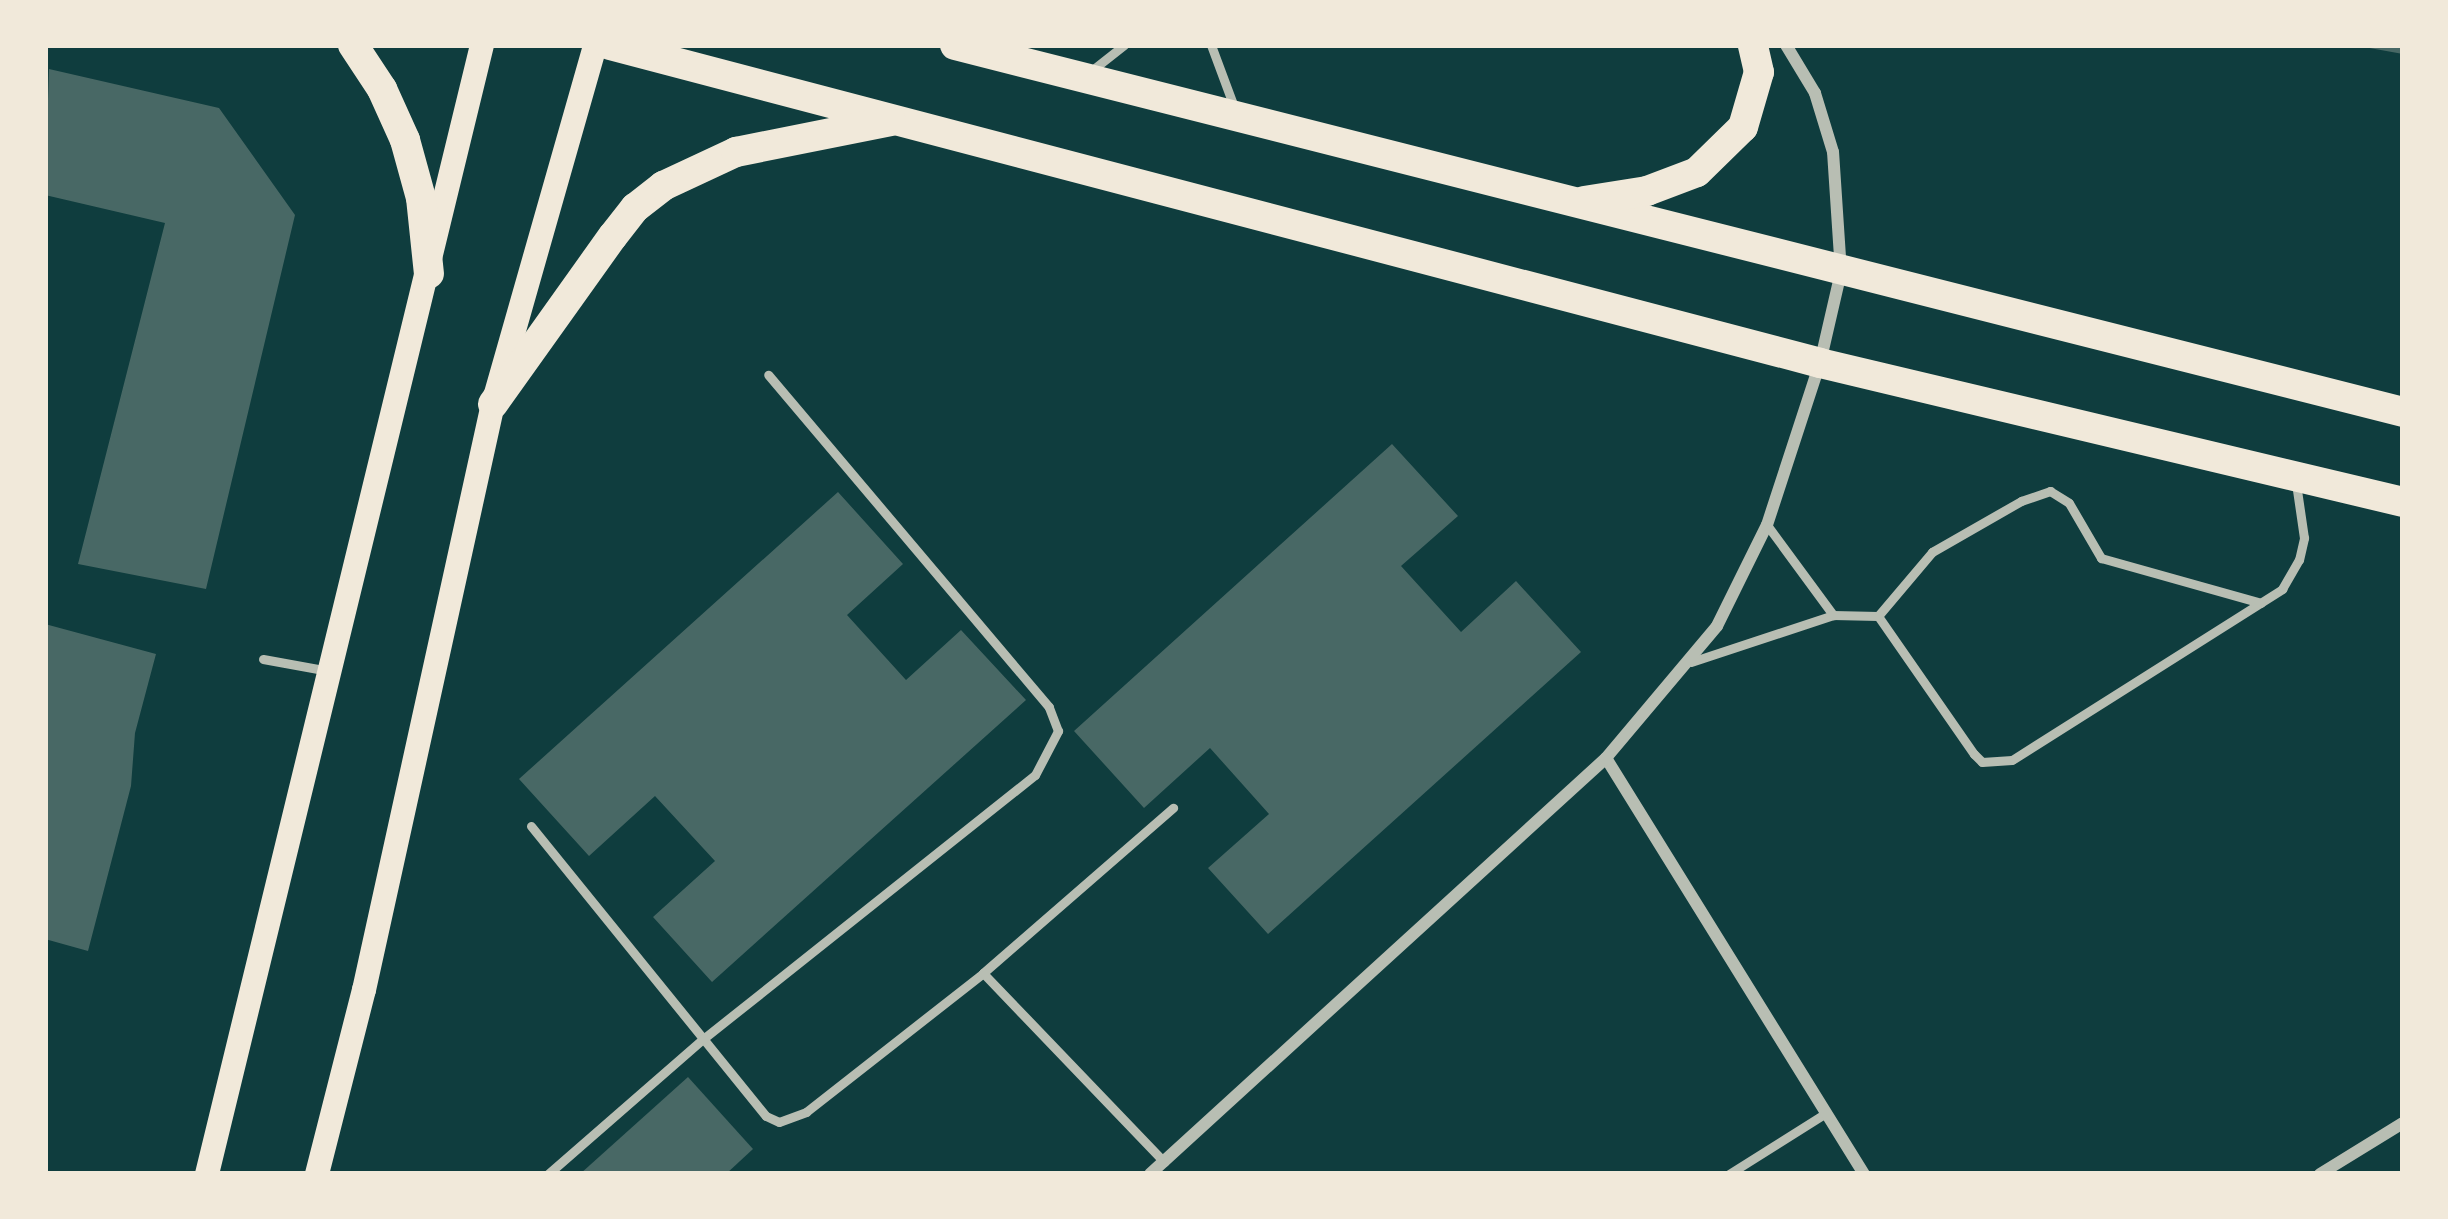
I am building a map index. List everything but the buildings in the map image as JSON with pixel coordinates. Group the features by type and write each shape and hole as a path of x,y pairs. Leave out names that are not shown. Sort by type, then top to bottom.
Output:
{"main road":[{"path":"352,45 382,89 405,140 421,198 429,274"},
{"path":"207,1174 482,45"},
{"path":"317,1174 364,990 494,404 595,45"},
{"path":"610,45 903,118 1820,363 2403,502"},
{"path":"955,45 2403,412"},
{"path":"1573,202 1647,191 1697,172 1743,127 1759,72 1753,45"},
{"path":"494,404 624,222 663,186 764,144 903,118"}],"street":[{"path":"1150,1174 1606,758 1691,662 1744,578 1820,363 1841,272 1832,152 1815,93 1786,45"},
{"path":"1606,758 1864,1174"},
{"path":"2320,1174 2403,1123"}],"lane":[{"path":"1082,78 1124,45"},
{"path":"1211,45 1237,116"},
{"path":"548,1174 703,1039 1035,775 1058,730 1048,707 768,375"},
{"path":"1878,616 1974,754 1998,764 2028,754 2261,603 2293,575 2302,550 2295,475"},
{"path":"1878,616 1933,553 2040,494 2057,493 2069,503 2101,558 2261,603"},
{"path":"1766,525 1833,615"},
{"path":"1691,662 1833,615 1878,616"},
{"path":"263,659 331,672"},
{"path":"531,826 766,1116 779,1122 806,1112 983,973 1173,808"},
{"path":"983,973 1164,1162"},
{"path":"1729,1174 1826,1113"}]}
